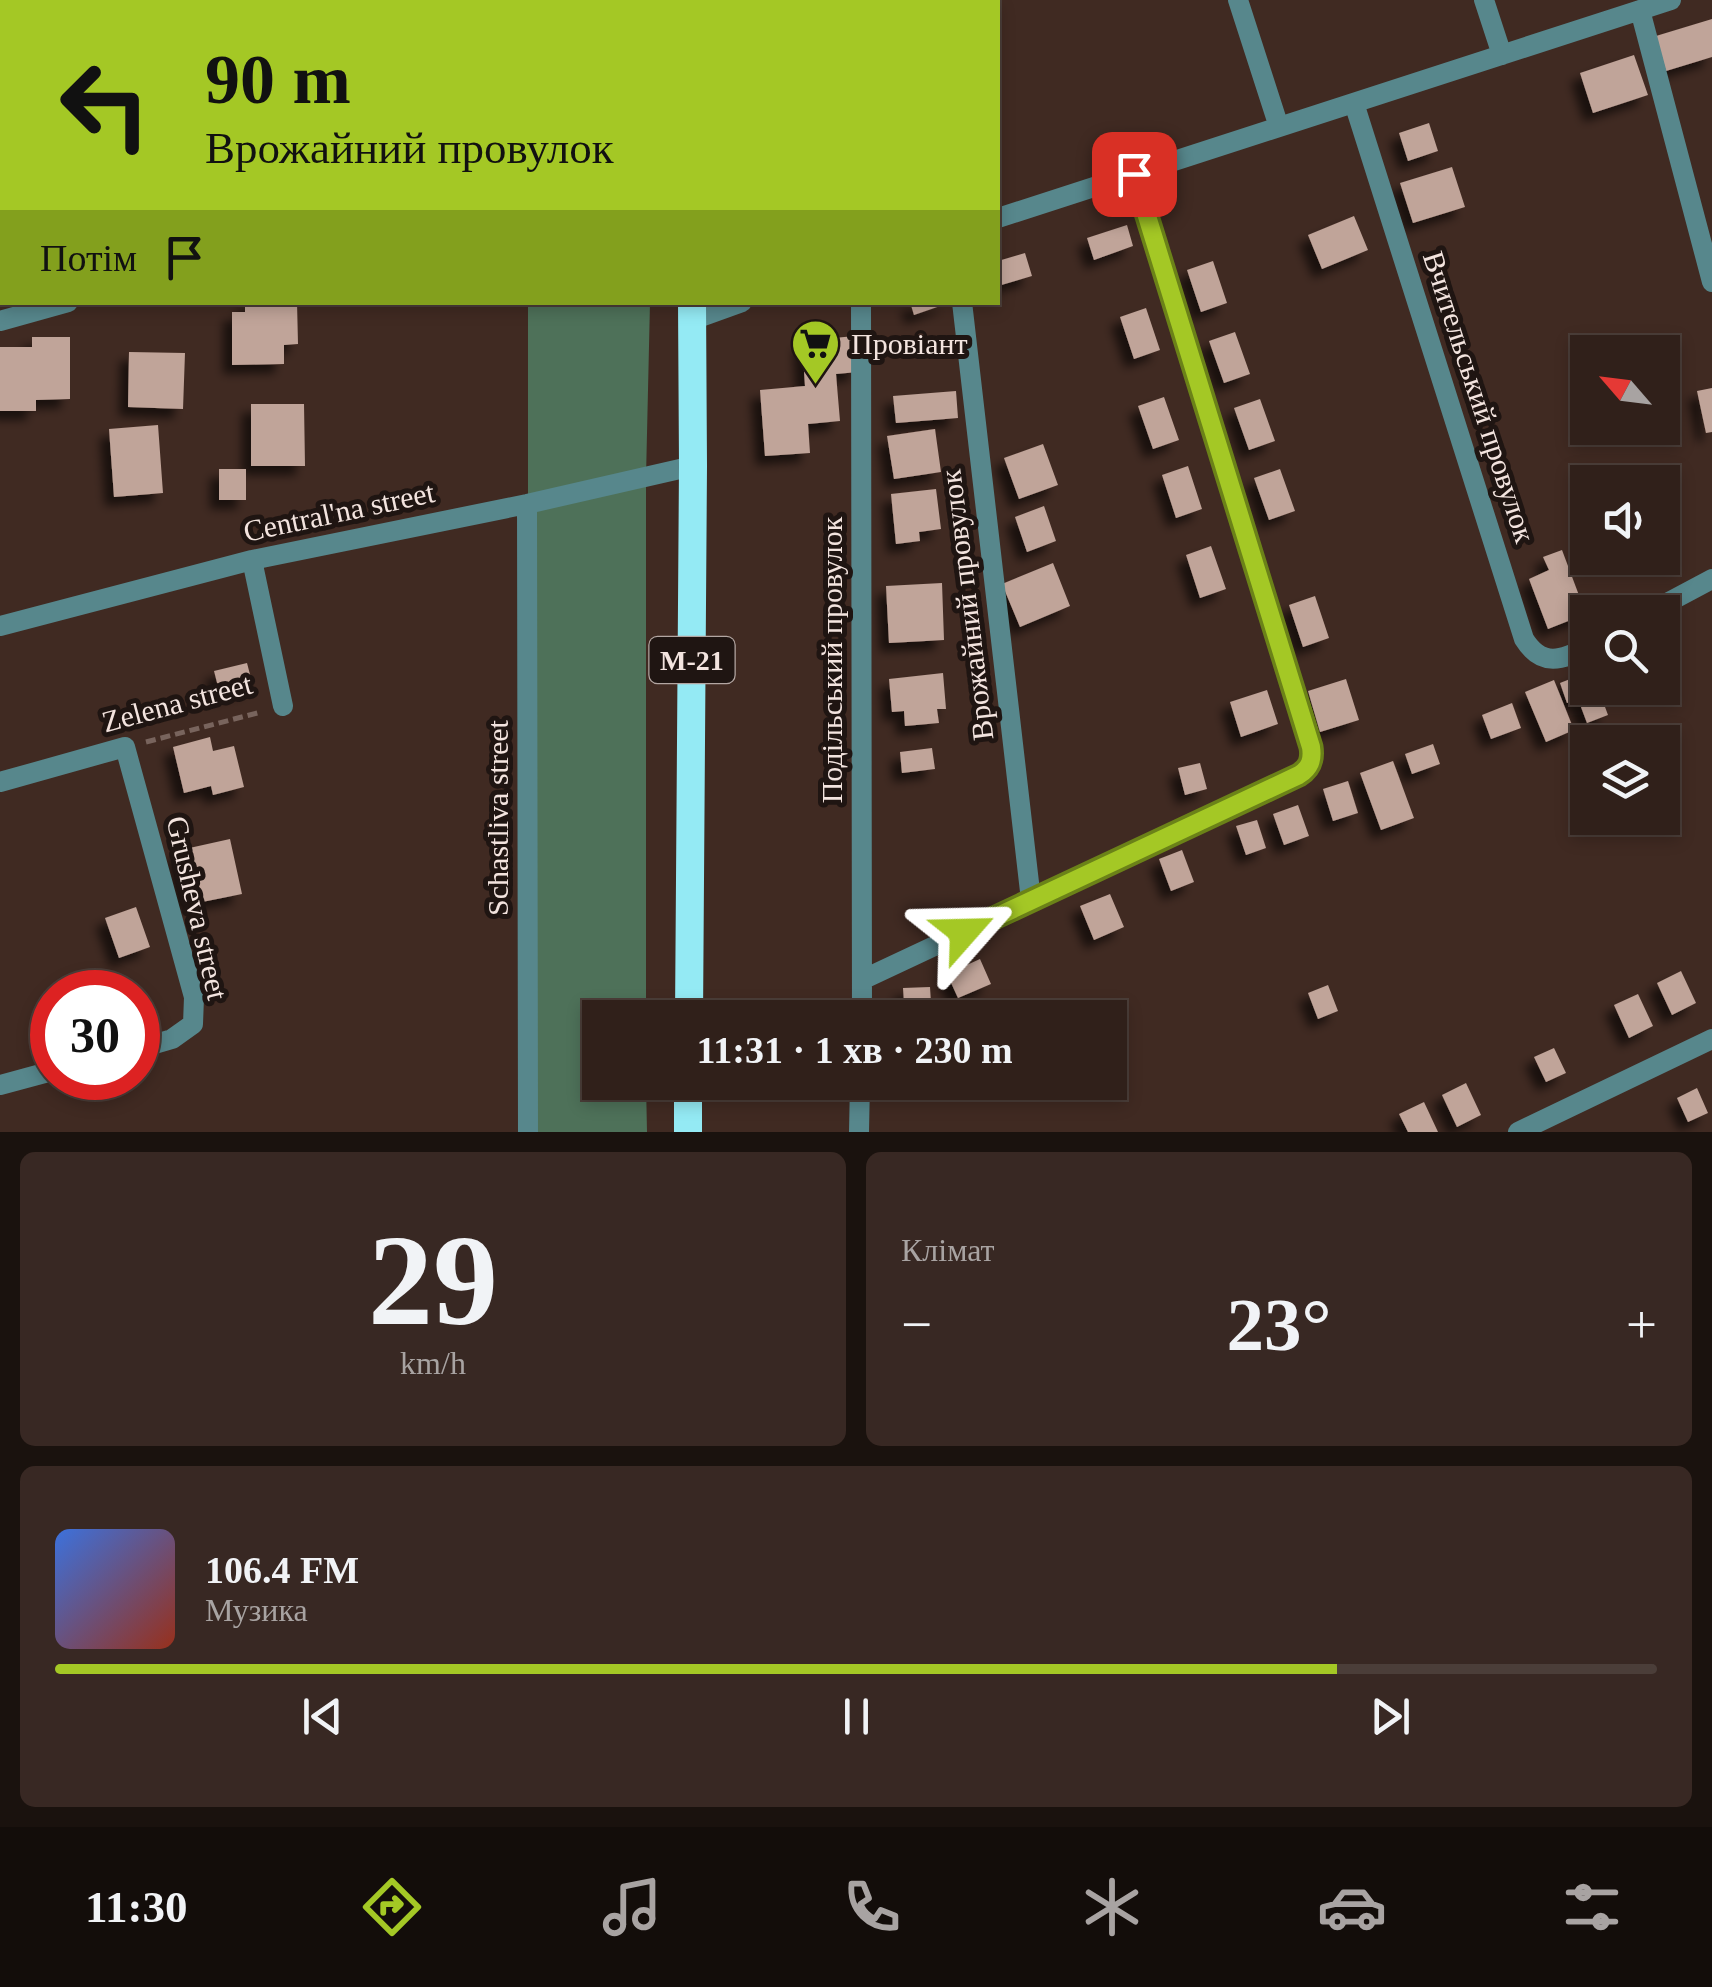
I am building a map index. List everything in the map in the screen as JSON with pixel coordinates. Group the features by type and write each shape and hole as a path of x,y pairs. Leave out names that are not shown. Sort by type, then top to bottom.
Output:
{"highway":[{"name":"М-21","path":"689,1000 692,311"},
{"path":"688,1100 688,1132"}],"street":[{"path":"1238,0 1279,127"},
{"path":"1484,0 1502,55"},
{"path":"1000,217 1670,0"},
{"path":"1640,10 1712,282"},
{"name":"Вчительський провулок","path":"1354,103 1524,639 1536,654 1546,658 1570,654"},
{"path":"864,979 1299,775 1306,770 1312,755 1134,174"},
{"path":"0,320 57,305"},
{"path":"692,311 725,305"},
{"name":"Подільський провулок","path":"861,305 863,1000"},
{"name":"Врожайний провулок","path":"962,305 1031,900"},
{"name":"Central'na street","path":"0,626 252,560 693,466"},
{"name":"Schastliva street","path":"527,504 528,1132"},
{"name":"Zelena street","path":"252,560 283,706"},
{"path":"1680,596 1712,579"},
{"name":"Zelena street","path":"0,782 125,748"},
{"name":"Grusheva street","path":"125,748 194,997 193,1024 172,1040 160,1043"},
{"path":"1518,1132 1712,1039"},
{"path":"0,1085 30,1077"},
{"path":"859,1132 860,1100"}],"path":[{"name":"Zelena street","path":"125,748 283,706"}],"green space":[{"path":"528,305 650,305 646,1000 582,1000 582,1100 646,1100 647,1132 528,1132"}],"building":[{"path":"1712,19 1712,57 1666,71 1656,36"},
{"path":"1634,55 1648,95 1593,113 1580,73"},
{"path":"1429,123 1438,151 1408,161 1399,133"},
{"path":"1452,167 1465,207 1413,223 1400,183"},
{"path":"1354,216 1368,250 1322,269 1308,235"},
{"path":"1127,225 1133,246 1094,260 1087,238"},
{"path":"1025,253 1032,276 1000,285 1000,260"},
{"path":"1213,261 1227,303 1201,312 1187,270"},
{"path":"245,305 297,305 298,344 284,345 284,364 232,365 232,312 245,312"},
{"path":"911,305 943,305 914,315"},
{"path":"1146,308 1160,350 1134,359 1120,317"},
{"path":"1235,332 1250,374 1224,383 1209,341"},
{"path":"855,336 858,372 836,374 840,421 808,424 810,453 765,456 760,390 805,386 802,341"},
{"path":"32,337 70,337 70,399 36,400 36,411 0,411 0,347 32,347"},
{"path":"129,352 185,353 183,409 128,407"},
{"path":"1712,388 1712,432 1706,433 1697,391"},
{"path":"956,391 958,418 896,423 893,396"},
{"path":"1164,397 1179,440 1153,449 1138,406"},
{"path":"1260,399 1275,441 1249,450 1234,408"},
{"path":"251,404 304,404 305,466 251,466"},
{"path":"158,425 163,493 114,497 109,429"},
{"path":"935,429 941,472 894,479 887,436"},
{"path":"1043,444 1058,485 1019,499 1004,458"},
{"path":"1188,466 1202,509 1176,518 1162,475"},
{"path":"219,469 246,469 246,500 219,500"},
{"path":"1280,469 1295,511 1269,520 1254,478"},
{"path":"936,489 941,529 919,532 920,541 896,544 891,494"},
{"path":"1044,506 1056,541 1027,552 1015,517"},
{"path":"1211,546 1226,589 1200,598 1186,555"},
{"path":"1562,550 1579,595 1570,595 1570,620 1548,629 1529,579 1549,570 1543,557"},
{"path":"1053,563 1070,606 1020,627 1002,584"},
{"path":"942,583 944,640 889,643 886,586"},
{"path":"1315,596 1329,638 1303,647 1289,605"},
{"path":"247,663 253,686 220,694 214,671"},
{"path":"943,673 946,709 937,709 939,723 905,726 904,711 892,712 889,679"},
{"path":"1346,679 1359,720 1320,732 1308,691"},
{"path":"1570,679 1570,702 1567,703 1560,683"},
{"path":"1554,680 1572,725 1570,732 1546,742 1525,692"},
{"path":"1267,690 1278,724 1241,737 1230,702"},
{"path":"1512,703 1521,728 1491,739 1482,715"},
{"path":"1580,705 1604,705 1608,715 1587,723"},
{"path":"210,737 213,751 234,746 244,787 213,795 211,786 184,793 173,747"},
{"path":"1433,744 1440,764 1412,774 1405,754"},
{"path":"932,748 935,769 902,773 900,752"},
{"path":"1393,761 1414,818 1381,830 1360,773"},
{"path":"1200,763 1207,789 1185,795 1178,768"},
{"path":"1348,781 1358,813 1333,821 1323,789"},
{"path":"1298,805 1309,836 1284,845 1273,814"},
{"path":"1257,820 1266,848 1246,855 1236,826"},
{"path":"230,839 242,894 187,905 176,851"},
{"path":"1182,850 1194,882 1171,891 1159,859"},
{"path":"1110,894 1124,927 1094,940 1080,906"},
{"path":"136,907 150,947 119,958 105,918"},
{"path":"980,959 991,984 958,998 947,974"},
{"path":"1681,971 1696,1003 1672,1015 1657,983"},
{"path":"1328,985 1338,1011 1318,1019 1308,993"},
{"path":"930,987 931,1000 904,1000 903,988"},
{"path":"1638,994 1653,1026 1629,1038 1614,1005"},
{"path":"1554,1048 1566,1073 1546,1082 1534,1057"},
{"path":"1466,1083 1481,1115 1457,1127 1442,1095"},
{"path":"1697,1088 1708,1113 1688,1122 1677,1098"},
{"path":"1424,1102 1438,1132 1408,1132 1399,1114"}],"place":[{"name":"Провіант","path":"816,386"}],"route":[{"path":"964,932 1299,775 1311,762 1311,747 1134,174"}]}
